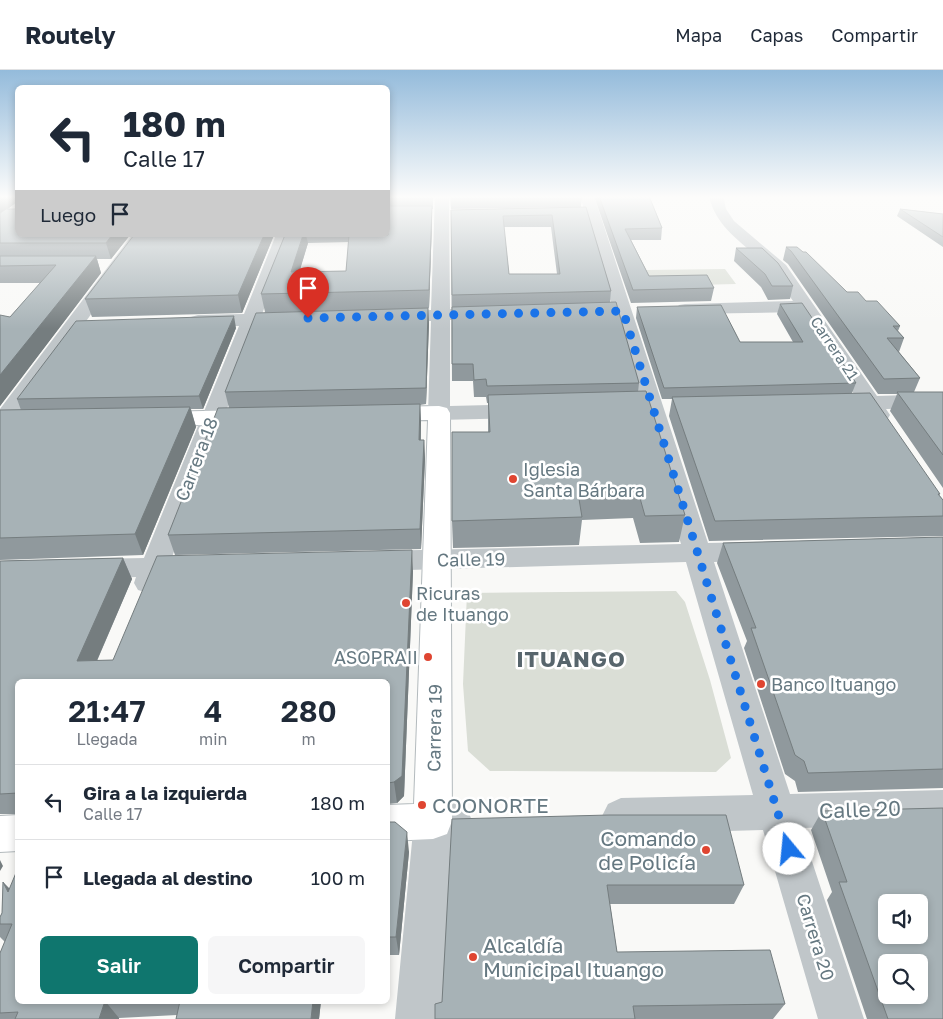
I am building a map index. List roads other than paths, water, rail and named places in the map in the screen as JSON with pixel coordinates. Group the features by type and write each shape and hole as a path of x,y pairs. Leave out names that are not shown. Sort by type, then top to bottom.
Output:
{"main road":[{"path":"360,414 439,412"},
{"name":"Carrera 19","path":"433,821 439,412"},
{"path":"136,419 272,416"},
{"path":"1,423 30,422"},
{"path":"390,822 433,821"},
{"path":"0,834 15,833"}],"street":[{"path":"1,423 136,240"},
{"name":"Carrera 18","path":"139,602 282,240"},
{"name":"Carrera 19","path":"434,240 440,315 439,412"},
{"name":"Carrera 20","path":"601,240 841,1019"},
{"name":"Carrera 21","path":"747,240 780,269 889,430"},
{"path":"98,266 117,266"},
{"path":"671,309 806,306"},
{"path":"370,317 507,314"},
{"path":"182,322 310,318"},
{"path":"74,324 94,324"},
{"path":"816,404 943,401"},
{"path":"439,412 546,410"},
{"name":"Calle 19","path":"349,562 786,550"},
{"path":"68,570 213,566"},
{"name":"Calle 20","path":"590,817 943,807"},
{"path":"433,821 482,820"},
{"name":"Carrera 19","path":"418,1019 433,821"}],"place":[{"name":"Iglesia Santa Bárbara","path":"513,479"},
{"name":"Ricuras de Ituango","path":"406,603"},
{"name":"ASOPRAII","path":"428,657"},
{"name":"Banco Ituango","path":"761,684"},
{"name":"COONORTE","path":"422,805"},
{"name":"Comando de Policía","path":"706,850"},
{"name":"Alcaldía Municipal Ituango","path":"473,957"}],"district":[{"name":"ITUANGO","path":"571,658"}]}
